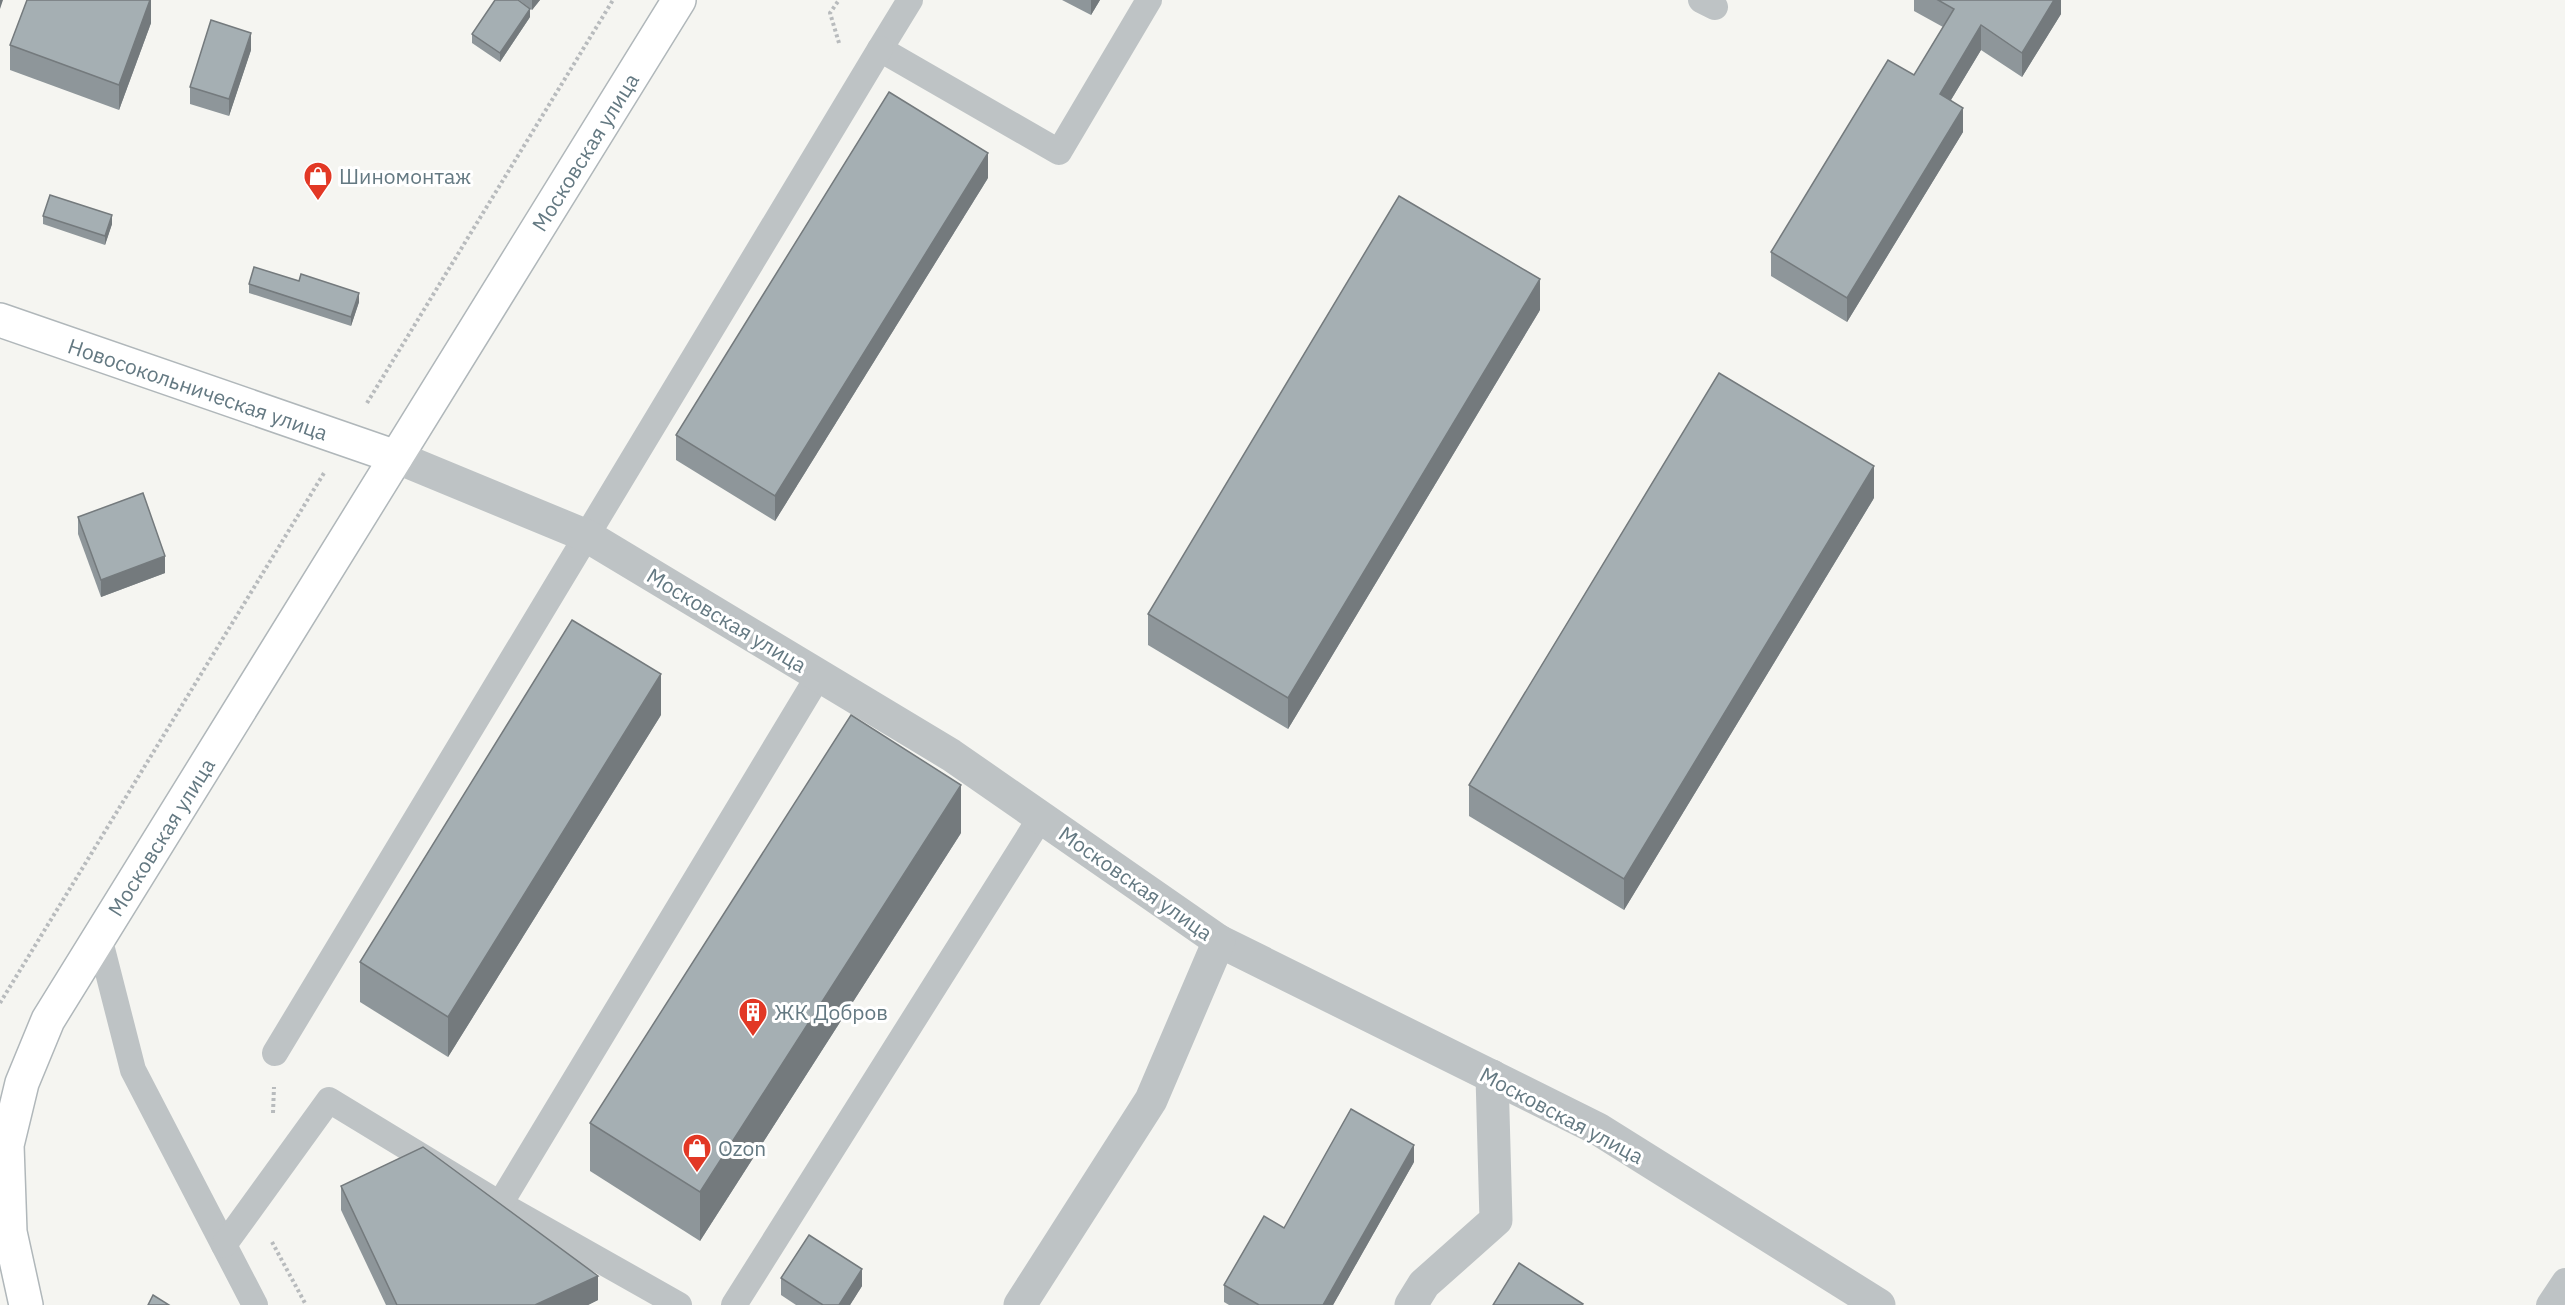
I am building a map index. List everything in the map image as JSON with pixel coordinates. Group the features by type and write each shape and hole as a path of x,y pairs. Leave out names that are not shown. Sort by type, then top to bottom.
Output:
{"main road":[{"name":"Московская улица","path":"26,1305 5,1236 7,1145 22,1083 48,1020 679,0"},
{"name":"Новосокольническая улица","path":"0,320 396,457"}],"street":[{"name":"Московская улица","path":"396,457 587,536 951,755 1219,941 1598,1129 1879,1305"},
{"path":"1020,1305 1151,1100 1219,941"},
{"path":"1411,1305 1424,1284 1496,1220 1492,1076"}],"lane":[{"path":"275,1053 910,0"},
{"path":"880,49 1059,152 1149,0"},
{"path":"500,1204 819,675"},
{"path":"734,1305 1041,817"},
{"path":"99,937 133,1070 255,1305"},
{"path":"224,1245 328,1100 500,1204 679,1305"},
{"path":"2549,1305 2565,1281"}],"path":[{"path":"0,1003 614,0"}],"building":[{"path":"27,0 150,0 119,85 10,45"},
{"path":"495,0 518,0 530,9 500,53 472,34"},
{"path":"1938,0 2054,0 2022,53 1981,25 1940,94 1963,108 1847,298 1771,252 1888,60 1914,75 1954,9"},
{"path":"211,20 251,33 229,99 190,87"},
{"path":"889,92 988,153 775,496 676,435"},
{"path":"50,195 112,215 105,236 43,216"},
{"path":"1399,196 1540,279 1288,698 1148,614"},
{"path":"254,267 299,281 301,274 359,293 351,317 249,284"},
{"path":"1719,373 1874,466 1624,879 1469,785"},
{"path":"143,493 165,556 101,580 78,517"},
{"path":"572,620 661,674 448,1017 360,962"},
{"name":"ЖК Добров","path":"851,715 961,785 700,1192 590,1123"},
{"path":"1351,1109 1414,1145 1323,1305 1259,1305 1224,1285 1264,1216 1284,1228"},
{"path":"423,1147 598,1276 535,1305 397,1305 341,1186"},
{"path":"809,1235 862,1269 839,1305 823,1305 781,1278"},
{"path":"1519,1263 1583,1304 1493,1305"},
{"path":"153,1295 169,1305 148,1305"}],"place":[{"name":"Шиномонтаж","path":"318,202"},
{"name":"ЖК Добров","path":"753,1038"},
{"name":"Ozon","path":"697,1174"}]}
